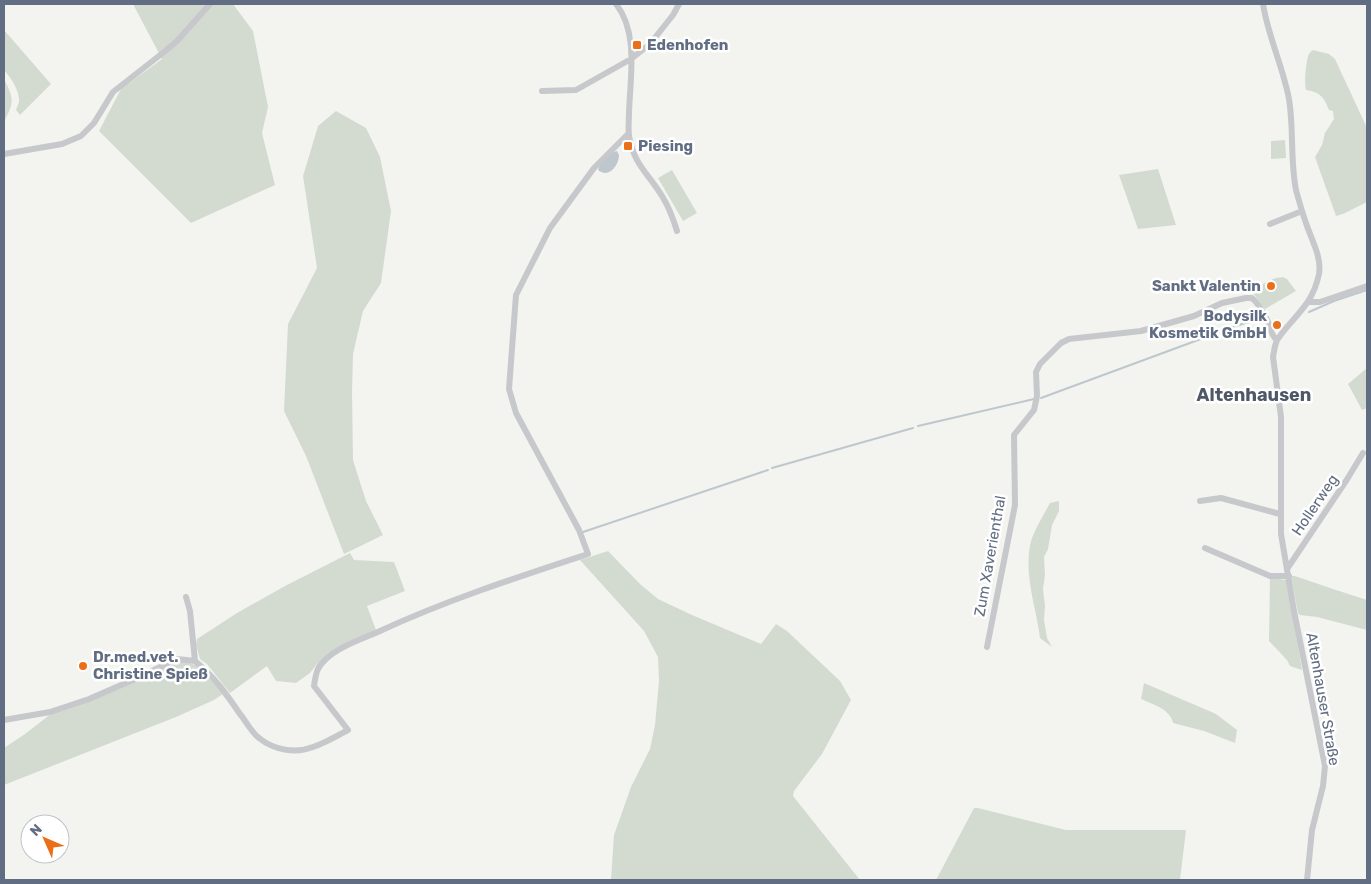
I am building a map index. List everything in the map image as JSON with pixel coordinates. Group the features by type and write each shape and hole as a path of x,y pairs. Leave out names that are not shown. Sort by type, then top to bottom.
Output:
{"street":[{"path":"4,154 62,144 81,136 94,123 113,92 164,52 210,4"},
{"path":"616,4 626,21 632,46 628,134 633,154 670,208 677,231"},
{"path":"542,91 576,90 631,59 650,44 680,4"},
{"path":"1263,4 1288,97 1293,172 1302,212 1320,268 1316,285 1304,309 1277,340"},
{"path":"4,720 50,712 88,699 177,659 196,661 207,670 257,737 269,745 294,751 313,748 348,730 314,686 316,670 325,659 339,650 417,616 588,554 579,530 516,413 510,390 516,295 550,228 594,168 628,134"},
{"path":"1270,224 1302,212"},
{"path":"1308,302 1320,302 1367,286"},
{"name":"Zum Xaverienthal","path":"987,647 1015,505 1014,435 1034,410 1037,396 1036,372 1040,364 1069,339 1141,331 1194,316 1222,303 1246,298 1252,298 1262,309 1269,323 1273,338 1277,340"},
{"name":"Altenhauser Straße","path":"1277,340 1274,346 1273,357 1281,417 1281,534 1294,611 1325,766 1323,786 1312,830 1307,880"},
{"name":"Hollerweg","path":"1288,572 1363,453"},
{"path":"1200,502 1221,498 1280,514"},
{"path":"1204,548 1270,576 1288,572"},
{"path":"186,597 190,611 196,661"}],"shaded area":[{"path":"133,4 233,4 253,31 268,107 262,133 275,185 191,223 99,131 121,89 162,59"},
{"path":"4,30 51,84 20,115 16,110 19,102 17,89 4,70"},
{"path":"1313,50 1329,54 1335,59 1367,128 1367,202 1336,216 1315,157 1322,145 1325,133 1334,119 1333,111 1329,110 1321,96 1306,90 1305,87 1307,59"},
{"path":"4,82 12,102 4,122"},
{"path":"336,111 366,128 380,157 391,211 381,283 363,311 353,354 352,392 353,460 366,501 383,535 344,554 306,456 284,411 288,324 317,268 303,176 318,126"},
{"path":"1285,140 1286,158 1271,159 1271,141"},
{"path":"617,151 619,159 613,170 606,173 598,170 605,158"},
{"path":"1158,169 1176,225 1138,229 1119,175"},
{"path":"672,170 697,213 683,221 658,178"},
{"path":"1283,277 1287,279 1296,291 1265,309 1253,293 1266,282"},
{"path":"1367,368 1367,408 1362,410 1348,384"},
{"path":"1059,501 1059,511 1052,525 1048,549 1044,557 1044,620 1047,638 1052,647 1040,638 1028,566 1033,536 1050,503"},
{"path":"608,551 640,584 658,599 692,615 761,644 776,624 787,631 840,681 851,700 822,754 794,791 793,796 860,880 611,880 614,835 631,787 650,749 655,725 659,681 658,657 644,631 580,560"},
{"path":"350,553 354,560 394,562 405,591 367,606 376,630 329,653 310,673 296,683 276,681 267,666 230,693 207,664 200,659 196,645 197,639 237,613 285,586"},
{"path":"1291,576 1367,600 1367,630 1317,617 1300,615"},
{"path":"1270,578 1287,580 1302,670 1290,666 1287,660 1269,641"},
{"path":"183,661 199,666 223,694 176,717 4,785 4,748 52,713"},
{"path":"1144,683 1216,714 1237,730 1235,743 1204,731 1173,723 1169,714 1165,711 1141,699"},
{"path":"974,808 1066,830 1186,830 1180,880 936,880"}],"waterway":[{"path":"1309,312 1367,290"},
{"path":"1041,398 1264,317"},
{"path":"918,426 1034,399"},
{"path":"772,468 913,428"},
{"path":"583,532 768,470"}],"place":[{"name":"Edenhofen","path":"637,45"},
{"name":"Piesing","path":"628,146"},
{"name":"Sankt Valentin","path":"1271,286"},
{"name":"Bodysilk Kosmetik GmbH","path":"1277,325"},
{"name":"Dr.med.vet. Christine Spieß","path":"83,666"}],"district":[{"name":"Altenhausen","path":"1254,395"}]}
